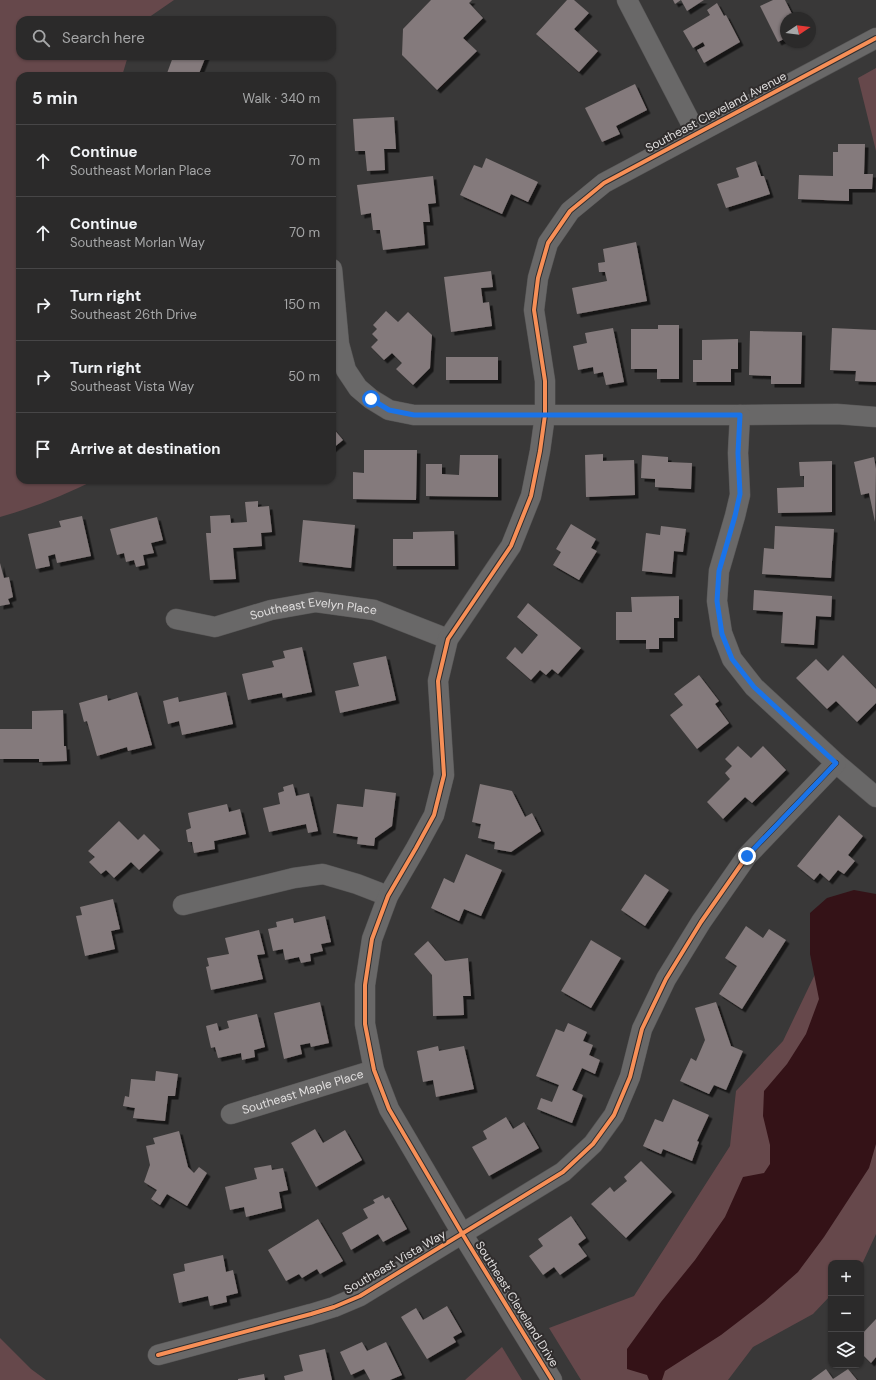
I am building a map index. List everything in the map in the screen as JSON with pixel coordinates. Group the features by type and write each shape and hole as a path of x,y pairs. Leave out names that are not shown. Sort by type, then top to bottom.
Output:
{"street":[{"path":"627,0 696,133"},
{"name":"Southeast Cleveland Avenue","path":"570,211 604,183 876,38"},
{"name":"Southeast Cleveland Drive","path":"552,1380 463,1235 390,1109 374,1070 365,1024 365,984 372,939 388,896 434,815 444,775 438,681 448,639 511,546 531,496 540,451 545,415 544,381 534,310 538,278 548,243 570,211"},
{"path":"336,312 339,344 346,370 358,388 371,399 389,410 414,415 837,414 876,418"},
{"path":"740,415 738,453 740,494 719,571 717,601 722,634 732,659 754,687 836,763 876,797"},
{"name":"Southeast Evelyn Place","path":"176,619 215,627 271,610 316,602 374,610 448,639"},
{"name":"Southeast Vista Way","path":"158,1355 311,1314 334,1307 360,1296 463,1235 563,1172 592,1144 614,1115 630,1077 642,1029 666,979 702,922 747,856 836,763"},
{"path":"183,905 294,878 323,874 357,884 388,896"},
{"name":"Southeast Maple Place","path":"231,1114 374,1070"}],"shaded area":[{"path":"0,0 174,0 151,16 16,16 16,60 127,60 123,72 16,72 16,484 87,484 48,501 0,517"},
{"path":"876,68 876,151 858,78"},
{"path":"854,890 876,894 876,1144 869,1168 824,1237 798,1272 764,1302 721,1335 665,1371 662,1380 649,1380 647,1375 627,1369 627,1349 661,1302 695,1260 725,1217 743,1177 764,1173 770,1164 770,1145 763,1116 764,1091 787,1064 806,1034 819,999 810,954 810,913 827,898"},
{"path":"876,900 876,1234 864,1260 828,1260 828,1298 813,1314 753,1347 728,1380 581,1380 549,1328 634,1296 730,1146 736,1091 783,1041 829,945"},
{"path":"0,1338 31,1369 46,1380 0,1380"},
{"path":"502,1347 522,1380 465,1380"}],"building":[{"path":"431,0 472,0 469,3 483,18 463,38 477,51 437,90 402,55 403,29"},
{"path":"567,0 574,0 589,13 574,29 598,51 579,72 536,34"},
{"path":"673,0 681,0 675,4"},
{"path":"681,0 704,0 687,11"},
{"path":"773,0 785,0 791,12 780,12 780,41 778,42 760,6"},
{"path":"717,3 724,16 726,15 740,42 704,63 697,50 705,46 703,42 693,48 683,31 710,15 707,10"},
{"path":"172,60 204,60 200,72 167,72"},
{"path":"635,84 647,110 616,126 620,134 602,142 585,108"},
{"path":"394,117 396,149 384,149 385,170 367,171 365,151 355,151 353,119"},
{"path":"838,144 865,144 864,174 873,174 872,189 849,189 849,201 798,199 799,175 833,176 833,152 838,152"},
{"path":"486,158 538,182 528,202 511,194 502,214 460,195 474,165 482,168"},
{"path":"756,161 761,176 764,176 770,194 726,208 717,184 739,177 736,168"},
{"path":"433,176 436,203 428,204 430,222 423,222 425,245 383,250 380,230 373,230 371,213 361,215 357,185"},
{"path":"636,242 647,301 577,314 572,288 607,281 605,272 599,272 598,263 605,262 603,249"},
{"path":"491,271 493,287 481,288 483,303 489,302 492,326 451,332 444,277"},
{"path":"386,311 398,322 408,312 432,335 430,368 413,385 396,369 402,363 392,353 384,360 371,347 378,340 372,334 377,329 373,325"},
{"path":"658,325 679,325 679,379 657,379 657,369 631,369 631,329 658,329"},
{"path":"613,328 624,382 606,385 603,372 594,374 593,367 578,370 573,346 587,343 585,333"},
{"path":"832,328 876,330 876,382 855,381 856,371 830,370"},
{"path":"750,331 802,332 801,384 771,384 771,376 749,375"},
{"path":"738,339 738,369 731,369 731,382 693,382 693,360 702,360 702,340"},
{"path":"446,357 498,357 498,380 446,380"},
{"path":"336,432 343,440 336,446"},
{"path":"364,450 417,450 416,500 353,499 353,472 364,473"},
{"path":"603,454 603,461 634,460 635,495 586,497 585,455"},
{"path":"460,455 498,455 498,497 426,496 426,464 442,464 442,474 459,475"},
{"path":"642,455 668,457 668,462 692,463 691,489 655,487 655,479 641,478"},
{"path":"874,457 876,469 875,522 869,493 861,495 854,462"},
{"path":"832,461 832,512 778,513 777,488 804,487 804,476 800,476 799,462"},
{"path":"258,501 258,507 269,506 272,532 261,533 262,546 233,548 236,579 210,580 206,533 211,533 210,516 230,515 231,523 247,522 245,502"},
{"path":"82,516 91,556 57,563 55,554 48,556 50,566 36,569 28,534 61,527 59,521"},
{"path":"157,517 163,540 151,543 154,553 143,555 145,565 136,567 134,560 126,562 124,553 117,555 110,529"},
{"path":"303,520 355,525 351,568 299,562"},
{"path":"571,524 596,539 591,548 597,551 579,580 553,565 561,552 556,549"},
{"path":"661,526 686,529 683,552 674,551 672,574 642,571 646,533 660,535"},
{"path":"775,526 834,529 831,578 762,574 764,548 774,549"},
{"path":"454,531 455,566 393,566 393,539 413,539 413,532"},
{"path":"0,563 4,578 9,577 13,597 8,599 10,604 0,606"},
{"path":"754,590 832,596 831,617 816,616 814,645 781,643 783,612 753,610"},
{"path":"679,596 679,618 674,618 674,638 659,638 659,649 646,649 646,640 616,640 616,612 632,612 631,597"},
{"path":"528,603 581,648 558,674 552,669 546,675 540,670 531,680 506,658 515,647 522,654 538,635 517,617"},
{"path":"302,647 312,692 283,698 282,693 248,700 242,674 274,667 272,661 285,658 283,651"},
{"path":"843,655 876,689 876,703 857,722 836,701 827,709 796,678 816,659 828,671"},
{"path":"386,656 396,700 340,713 335,691 359,686 353,663"},
{"path":"699,675 719,701 715,704 729,723 697,749 670,715 683,705 674,694"},
{"path":"137,692 152,745 128,751 127,747 97,756 87,721 84,722 79,703 107,695 108,701"},
{"path":"226,692 233,724 182,735 179,721 168,724 163,701 178,697 179,702"},
{"path":"63,710 64,746 66,746 67,761 39,762 39,759 0,759 0,729 32,729 32,711"},
{"path":"738,746 751,758 763,746 786,770 752,803 745,797 723,819 707,802 730,779 725,773 732,766 725,759"},
{"path":"293,784 296,796 309,793 318,831 308,833 306,824 269,832 263,808 280,804 278,793 284,791 283,787"},
{"path":"480,784 512,791 525,817 532,813 541,831 511,852 494,849 495,842 478,838 481,824 472,822"},
{"path":"365,789 396,793 392,826 375,838 374,846 357,844 358,837 333,833 337,804 363,807"},
{"path":"227,804 229,812 240,809 246,834 214,841 215,849 194,853 192,842 188,842 186,830 191,828 188,813"},
{"path":"839,815 863,836 848,855 855,861 844,874 838,870 829,881 820,873 814,880 797,866"},
{"path":"119,821 138,840 144,834 160,850 139,870 131,862 114,878 106,870 101,874 89,862 95,857 88,851"},
{"path":"466,854 502,870 481,916 464,909 459,921 431,908 444,878 454,883"},
{"path":"645,874 669,890 645,926 621,910"},
{"path":"113,899 120,929 111,931 115,949 85,956 76,916 82,915 80,907"},
{"path":"325,916 331,942 321,944 323,951 310,954 311,961 301,963 299,957 285,960 283,949 273,951 268,929 277,927 276,922 293,918 294,923"},
{"path":"746,926 763,938 769,929 786,940 742,1009 719,994 737,966 725,958"},
{"path":"259,930 265,954 257,955 263,979 211,990 206,967 209,966 207,958 229,954 225,938"},
{"path":"591,940 621,958 591,1008 561,991"},
{"path":"428,941 445,961 468,958 471,996 463,996 464,1015 433,1016 432,975 414,954"},
{"path":"320,1002 329,1043 311,1047 310,1043 300,1045 302,1054 284,1059 274,1013"},
{"path":"716,1002 731,1046 743,1051 726,1090 714,1085 709,1094 680,1081 691,1058 696,1061 705,1040 695,1008"},
{"path":"257,1014 265,1047 254,1050 255,1057 242,1060 241,1053 218,1058 215,1047 211,1048 206,1026 217,1023 219,1031 229,1028 227,1021"},
{"path":"568,1023 587,1032 583,1041 593,1045 589,1055 600,1060 595,1074 582,1068 572,1090 583,1095 572,1123 537,1109 541,1098 552,1102 559,1085 536,1076 556,1029 564,1032"},
{"path":"438,1046 439,1051 464,1046 474,1089 436,1097 433,1080 423,1082 417,1051"},
{"path":"156,1071 178,1074 175,1096 168,1096 165,1121 133,1118 135,1108 123,1106 125,1096 129,1097 131,1079 155,1081"},
{"path":"673,1099 709,1115 697,1141 699,1142 692,1161 663,1149 661,1154 643,1146 655,1119 663,1122"},
{"path":"506,1117 513,1129 524,1122 539,1148 489,1176 472,1147 487,1139 483,1131"},
{"path":"315,1129 323,1143 345,1130 362,1160 316,1187 291,1143"},
{"path":"179,1131 188,1167 194,1173 199,1167 207,1173 187,1206 167,1194 160,1205 151,1199 157,1190 144,1182 150,1165 146,1146 155,1144 153,1138"},
{"path":"641,1161 672,1192 626,1238 591,1204 610,1187 614,1192 627,1181 624,1177"},
{"path":"271,1165 272,1170 283,1168 288,1190 279,1192 282,1208 246,1217 244,1207 230,1210 225,1187 257,1179 254,1168"},
{"path":"383,1195 385,1199 389,1197 407,1229 383,1242 378,1234 351,1250 342,1233 368,1218 363,1209 375,1203 373,1200"},
{"path":"571,1216 586,1238 578,1244 587,1256 560,1275 554,1267 543,1275 529,1256 543,1246 538,1239"},
{"path":"318,1219 343,1261 320,1274 317,1269 302,1278 299,1274 286,1281 268,1250"},
{"path":"223,1255 226,1272 233,1270 238,1293 226,1296 227,1302 210,1306 208,1296 179,1303 173,1274 185,1271 184,1264"},
{"path":"447,1306 462,1332 453,1337 456,1342 427,1359 401,1317 416,1308 423,1320"},
{"path":"876,1319 876,1357 871,1363 864,1356 864,1332"},
{"path":"362,1342 367,1351 386,1342 402,1375 390,1380 370,1380 364,1369 351,1375 340,1352"},
{"path":"325,1349 332,1380 285,1380 284,1376 303,1371 299,1355"},
{"path":"826,1369 833,1379 848,1369 857,1380 811,1380"},
{"path":"264,1374 265,1380 238,1380 238,1379"}],"cycle path":[{"path":"552,1380 463,1235 389,1109 374,1070 365,1024 365,985 372,939 388,896 434,815 444,775 438,681 448,639 511,546 531,496 540,451 545,415 545,381 534,310 538,278 548,243 570,211 604,183 876,38"},
{"path":"158,1355 311,1314 334,1307 360,1296 563,1172 593,1144 614,1115 630,1077 642,1029 666,979 701,922 747,856 836,763"}],"route":[{"path":"371,399 389,410 414,415 740,415 738,453 740,494 719,571 717,601 722,634 732,659 754,687 836,763 747,856"}]}
